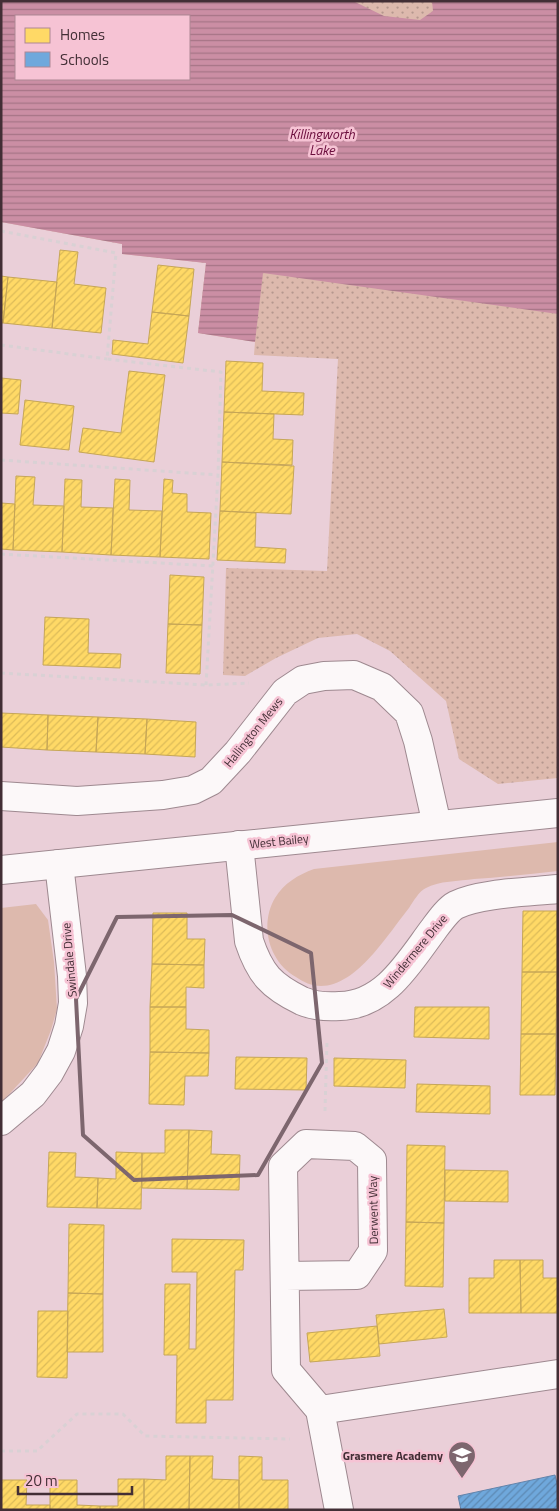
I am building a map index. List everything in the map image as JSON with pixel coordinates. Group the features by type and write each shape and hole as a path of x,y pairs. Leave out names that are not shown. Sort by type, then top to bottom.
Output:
{"street":[{"name":"Hallington Mews","path":"1,796 77,801 163,796 193,790 212,782 285,692 302,680 324,676 354,675 382,687 408,713 418,741 437,825"},
{"name":"West Bailey","path":"1,870 558,813"},
{"name":"Windermere Drive","path":"238,845 249,941 258,963 274,984 283,992 308,1004 328,1007 346,1006 360,1002 386,988 404,969 438,923 455,905 479,897 558,889"},
{"name":"Swindale Drive","path":"1,1121 33,1094 49,1073 61,1051 69,1026 73,1003 72,976 59,864"},
{"name":"Derwent Way","path":"285,1276 357,1276 374,1251 372,1160 355,1146 306,1144 283,1166 286,1370 320,1410 339,1510"},
{"path":"320,1410 558,1374"}],"path":[{"path":"1,231 116,253 107,360"},
{"path":"1,345 107,360 221,372 218,475 206,685"},
{"path":"1,460 218,475"},
{"path":"1,554 213,566"},
{"path":"1,672 206,685 256,682 285,692"},
{"path":"324,1145 328,1007"},
{"path":"1,1451 37,1451 77,1414 123,1414 145,1436 326,1440"}],"highlighted area":[{"path":"232,915 311,953 322,1063 258,1175 134,1180 83,1135 76,999 117,917"}],"shaded area":[{"path":"1,1 558,1 558,778 498,784 459,759 446,701 390,651 357,634 318,638 276,658 245,676 223,675 226,568 327,571 338,359 254,355 255,342 198,333 206,263 122,254 122,244 1,222"},
{"path":"558,842 558,871 449,882 423,889 371,957 347,977 334,984 318,986 299,979 279,962 273,953 267,931 270,909 275,898 292,880 314,869"},
{"path":"36,904 48,920 54,962 57,1009 38,1063 1,1103 1,908"}],"water":[{"name":"Killingworth Lake","path":"1,1 353,1 384,16 420,20 433,11 432,1 558,1 558,314 263,273 255,342 198,333 206,263 122,254 122,244 1,222"}],"building: Homes":[{"path":"60,250 78,252 74,284 106,288 101,333 52,328"},
{"path":"158,265 194,269 189,316 152,312"},
{"path":"1,276 8,277 3,323 1,323"},
{"path":"8,277 57,282 52,328 3,323"},
{"path":"152,312 189,316 183,363 112,354 113,340 148,344"},
{"path":"226,361 263,363 262,391 304,393 303,415 224,412"},
{"path":"129,371 165,375 154,462 79,452 83,428 121,433"},
{"path":"1,378 21,380 18,414 1,413"},
{"path":"25,400 74,406 69,450 20,445"},
{"path":"224,412 274,414 273,439 293,440 292,465 222,462"},
{"path":"222,462 294,466 291,514 220,511"},
{"path":"16,476 35,477 33,505 64,506 62,552 13,550"},
{"path":"65,479 82,480 81,507 113,508 111,555 62,552"},
{"path":"115,479 130,480 129,510 162,511 160,557 111,555"},
{"path":"164,479 173,480 172,493 187,494 187,512 211,513 209,559 160,557"},
{"path":"1,503 15,504 13,550 1,549"},
{"path":"220,511 256,513 255,547 286,549 285,563 217,560"},
{"path":"170,575 204,577 202,625 168,624"},
{"path":"45,617 89,619 88,653 121,654 120,668 43,665"},
{"path":"168,624 202,625 200,674 166,673"},
{"path":"1,713 48,715 47,750 1,747"},
{"path":"48,715 98,717 96,752 47,750"},
{"path":"98,717 147,719 145,754 96,752"},
{"path":"147,719 196,722 195,757 145,754"},
{"path":"523,911 557,911 557,972 522,972"},
{"path":"153,913 187,913 187,939 205,939 204,965 152,964"},
{"path":"152,964 204,965 204,988 186,987 186,1007 150,1007"},
{"path":"522,972 557,972 556,1034 521,1034"},
{"path":"150,1007 186,1007 186,1029 209,1030 209,1053 150,1052"},
{"path":"415,1007 489,1007 489,1039 414,1037"},
{"path":"521,1034 556,1034 555,1095 520,1095"},
{"path":"150,1052 209,1053 208,1076 185,1076 184,1105 149,1104"},
{"path":"236,1057 307,1058 306,1090 235,1089"},
{"path":"334,1058 406,1060 405,1088 334,1086"},
{"path":"417,1084 490,1086 490,1114 416,1112"},
{"path":"165,1130 189,1130 187,1189 142,1188 142,1153 165,1153"},
{"path":"189,1130 212,1131 211,1154 240,1155 239,1190 187,1189"},
{"path":"407,1145 445,1146 444,1223 406,1222"},
{"path":"49,1152 76,1153 75,1177 98,1178 97,1208 47,1207"},
{"path":"116,1152 142,1153 141,1209 97,1208 98,1178 116,1179"},
{"path":"445,1170 508,1171 508,1202 445,1201"},
{"path":"406,1222 444,1223 443,1287 405,1286"},
{"path":"69,1224 104,1225 103,1294 68,1293"},
{"path":"172,1239 244,1240 243,1270 235,1270 233,1400 206,1400 206,1423 176,1423 177,1355 164,1355 165,1284 190,1284 189,1349 196,1349 197,1272 172,1272"},
{"path":"494,1260 520,1260 521,1313 469,1313 469,1278 494,1278"},
{"path":"520,1260 543,1260 543,1278 558,1278 558,1313 521,1313"},
{"path":"68,1293 103,1294 103,1352 67,1352"},
{"path":"444,1309 447,1337 379,1344 376,1315"},
{"path":"38,1311 68,1311 67,1378 37,1377"},
{"path":"377,1326 380,1356 310,1362 307,1333"},
{"path":"166,1456 190,1456 189,1510 144,1510 144,1479 166,1480"},
{"path":"190,1456 213,1456 212,1479 239,1480 239,1510 189,1510"},
{"path":"239,1456 262,1457 262,1480 288,1480 288,1510 239,1510"},
{"path":"118,1479 144,1479 144,1510 100,1510 100,1506 118,1506"},
{"path":"1,1480 27,1480 26,1505 50,1505 50,1510 1,1510"},
{"path":"50,1480 77,1480 77,1505 100,1506 100,1510 50,1510"}],"building: Schools":[{"path":"555,1475 558,1488 558,1510 461,1510 458,1496"}],"place":[{"name":"Grasmere Academy","path":"462,1479"}]}
